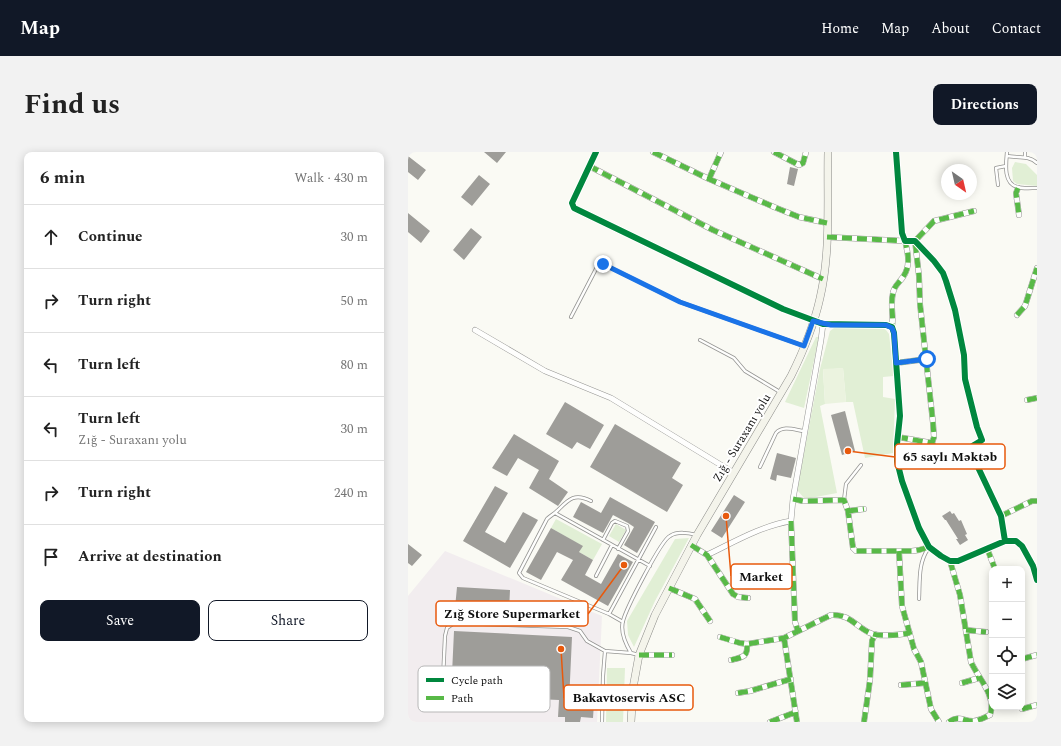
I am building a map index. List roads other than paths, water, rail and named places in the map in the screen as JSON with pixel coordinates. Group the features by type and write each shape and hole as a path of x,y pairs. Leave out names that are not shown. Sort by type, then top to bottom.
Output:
{"main road":[{"name":"Zığ - Suraxanı yolu","path":"631,722 633,688 639,655 655,615 691,546 782,393 797,365 813,321 820,299 827,237 828,152"}],"street":[{"path":"596,152 572,203 574,208 783,309 813,321 823,324 886,325 892,328"},
{"path":"653,152 709,179 799,217 827,223"},
{"path":"709,179 721,152"},
{"path":"774,152 799,165 803,163 806,152"},
{"path":"896,152 902,232 908,260 907,268 903,277 893,291 892,300 894,320 892,328 894,333 900,416 897,461 902,481 919,528 929,547 937,554 950,561 958,561 1005,541 1016,541 1022,546 1033,566 1037,580"},
{"path":"589,166 713,230 823,279"},
{"path":"1018,188 1016,193 1019,215"},
{"path":"827,237 915,241 934,221 974,212"},
{"path":"915,241 920,276 920,304 933,423 934,437 932,443"},
{"path":"915,241 934,261 942,273 955,310 964,355 965,379 977,427 982,440 969,448 967,451 970,459 976,463 1001,516 1005,541"},
{"path":"1017,315 1024,306 1037,268"},
{"path":"798,631 795,622 791,521 804,431 823,324"},
{"path":"475,330 545,371 611,398 734,473"},
{"path":"896,363 927,359"},
{"path":"1027,400 1037,398"},
{"path":"898,437 932,443 937,451 947,461 954,465 970,459"},
{"path":"793,499 803,501 844,500 848,511 853,548 856,551 919,550 929,547"},
{"path":"1001,516 1032,501 1037,501"},
{"path":"848,511 864,509"},
{"path":"707,555 767,527 791,521"},
{"path":"691,546 707,555 733,594 738,597 748,598"},
{"path":"987,548 994,566"},
{"path":"899,551 901,601 914,649 921,662 931,709 939,722"},
{"path":"948,722 958,718 972,722 990,715 991,712 991,697 988,690 979,678 972,662 960,595 950,561"},
{"path":"669,588 694,599 710,621"},
{"path":"720,638 747,644 784,638 831,615 838,614 852,620 869,632 875,634 900,635 910,633"},
{"path":"966,630 986,632"},
{"path":"864,722 870,680 872,641 875,634"},
{"path":"784,638 797,722"},
{"path":"731,660 746,654 748,651 747,644"},
{"path":"639,655 672,655"},
{"path":"1025,658 1037,655"},
{"path":"962,683 979,678"},
{"path":"738,693 791,679"},
{"path":"901,685 925,683"},
{"path":"1025,708 1037,705"},
{"path":"770,722 796,712"}],"lane":[{"path":"1007,152 1006,173 1008,179 1018,188 1037,188"},
{"path":"1025,152 1025,157"},
{"path":"1006,156 1015,158 1025,157 1034,160 1037,163"},
{"path":"998,185 996,168 1006,166"},
{"path":"571,317 597,266 603,264 680,302 804,346"},
{"path":"700,340 734,358 745,371 782,393"},
{"path":"760,467 779,429 783,428 804,431"},
{"path":"844,500 846,484 861,465"},
{"path":"591,501 580,497 569,500 555,513 550,515 519,573 523,578 609,614 623,622"},
{"path":"555,513 650,566"},
{"path":"603,540 612,523 615,521 627,526 628,531 618,549"},
{"path":"609,614 656,527"},
{"path":"631,652 622,632 623,622 627,610 650,566 664,542 670,535 684,533 697,536"},
{"path":"596,576 612,545"},
{"path":"919,599 922,562 929,547"},
{"path":"444,666 445,636 447,628 454,623 568,627 580,631 586,641 605,651 631,652 639,655"},
{"path":"602,722 605,651"}],"place":[{"name":"65 saylı Məktəb","path":"848,451"},
{"name":"Market","path":"726,516"},
{"name":"Zığ Store Supermarket","path":"624,565"},
{"name":"Bakavtoservis ASC","path":"561,649"}]}
